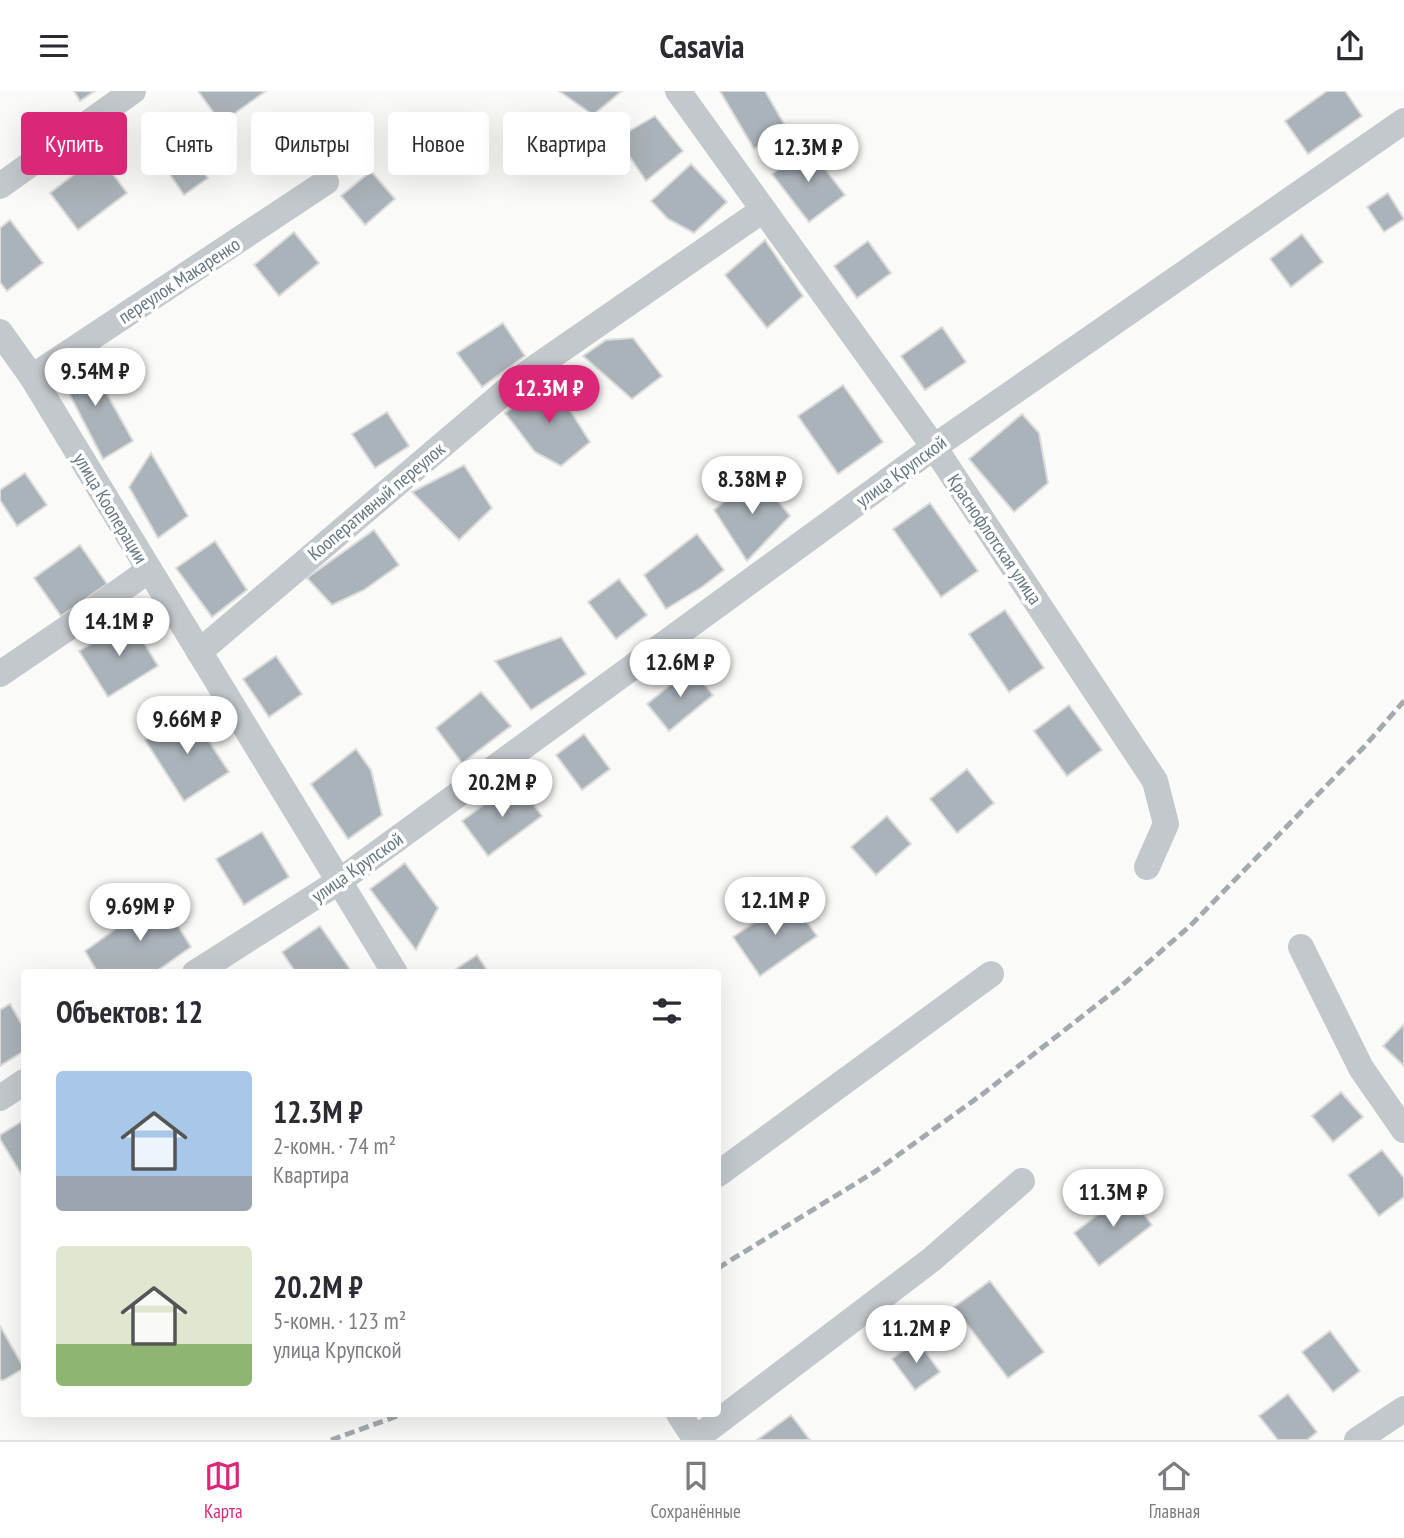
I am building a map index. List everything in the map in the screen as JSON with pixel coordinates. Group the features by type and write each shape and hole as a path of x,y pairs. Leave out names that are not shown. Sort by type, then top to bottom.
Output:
{"street":[{"path":"0,186 133,91"},
{"name":"Краснофлотская улица","path":"678,91 934,447 1155,781 1166,824 1147,867"},
{"name":"улица Крупской","path":"201,969 338,882 934,447 1404,121"},
{"name":"переулок Макаренко","path":"32,377 326,182"},
{"name":"Кооперативный переулок","path":"199,652 526,374 763,210"},
{"name":"улица Кооперации","path":"0,332 32,377 392,969"},
{"path":"0,674 149,570"},
{"path":"1301,947 1361,1068 1404,1130"},
{"path":"721,1172 991,974"},
{"path":"0,1098 21,1084"},
{"path":"681,1417 695,1440 930,1260 1022,1181"},
{"path":"1357,1440 1404,1409"}],"building":[{"path":"74,91 95,91 80,101"},
{"path":"198,91 266,91 236,112 213,112"},
{"path":"559,91 622,91 597,112 589,112"},
{"path":"720,91 765,91 787,129 754,149"},
{"path":"1327,91 1345,91 1362,116 1308,154 1285,121"},
{"path":"655,116 683,151 646,181 630,157 630,130"},
{"path":"808,147 845,195 809,222 772,174"},
{"path":"691,164 727,202 694,233 668,219 651,201"},
{"path":"374,174 395,199 365,225 341,196 366,175"},
{"path":"73,175 114,175 127,193 78,230 50,193"},
{"path":"170,175 206,175 208,178 184,195"},
{"path":"1388,193 1404,219 1384,232 1367,207"},
{"path":"10,220 43,263 7,291 0,282 0,228"},
{"path":"294,232 319,263 279,296 254,265"},
{"path":"1302,234 1323,262 1291,287 1270,259"},
{"path":"765,240 803,296 767,328 725,275"},
{"path":"868,241 891,273 857,298 834,266"},
{"path":"503,323 525,356 482,387 457,353"},
{"path":"942,327 966,362 925,390 901,356"},
{"path":"633,338 662,376 632,399 583,356 606,340"},
{"path":"87,358 133,441 103,459 58,372"},
{"path":"551,380 590,442 561,466 535,452 505,413"},
{"path":"843,385 883,442 838,474 798,416"},
{"path":"387,412 409,446 375,468 352,434"},
{"path":"1022,414 1039,433 1048,483 1014,512 969,459"},
{"path":"151,453 188,516 158,538 129,487"},
{"path":"464,465 492,508 459,540 412,492"},
{"path":"25,473 47,505 17,526 0,500 0,490"},
{"path":"757,474 790,516 747,561 714,510"},
{"path":"930,503 978,571 941,597 893,529"},
{"path":"374,530 399,565 364,590 332,605 307,578"},
{"path":"697,534 724,570 666,609 644,575"},
{"path":"215,541 247,590 212,617 176,568"},
{"path":"80,545 107,584 61,616 34,578"},
{"path":"619,579 647,615 616,639 588,602"},
{"path":"1005,610 1044,668 1009,692 969,634"},
{"path":"130,620 158,666 108,697 79,651"},
{"path":"561,637 586,674 531,710 495,661"},
{"path":"276,656 302,694 269,717 243,679"},
{"path":"691,668 713,695 669,731 647,704"},
{"path":"481,692 511,726 462,763 436,728"},
{"path":"1069,705 1102,750 1067,776 1034,731"},
{"path":"189,711 229,772 184,801 145,740"},
{"path":"584,734 610,769 582,790 556,755"},
{"path":"356,749 371,770 382,815 348,839 311,784"},
{"path":"967,769 994,803 957,833 930,799"},
{"path":"516,781 542,816 488,856 462,821"},
{"path":"887,816 911,844 876,875 851,847"},
{"path":"262,832 289,877 244,905 216,859"},
{"path":"405,863 438,908 416,950 370,889"},
{"path":"160,897 191,947 160,969 96,969 85,951"},
{"path":"790,898 817,936 760,976 733,937"},
{"path":"320,926 350,969 293,969 282,952"},
{"path":"477,955 486,969 456,969"},
{"path":"10,1004 21,1023 21,1053 0,1066 0,1010"},
{"path":"1404,1024 1404,1066 1383,1046"},
{"path":"1341,1092 1363,1117 1333,1142 1312,1116"},
{"path":"21,1122 21,1174 0,1139 0,1135"},
{"path":"1382,1150 1404,1178 1404,1197 1379,1216 1348,1175"},
{"path":"1127,1192 1152,1225 1099,1266 1074,1233"},
{"path":"990,1281 1044,1352 1008,1378 954,1307"},
{"path":"0,1326 21,1363 21,1370 0,1380"},
{"path":"1330,1331 1360,1371 1333,1392 1302,1352"},
{"path":"917,1340 940,1372 915,1390 892,1359"},
{"path":"1288,1394 1317,1432 1307,1440 1278,1440 1259,1416"},
{"path":"791,1415 810,1440 757,1440"}],"railway":[{"path":"721,1266 876,1171 984,1093 1121,986 1190,926 1363,748 1404,701"},
{"path":"331,1440 395,1417"}]}
